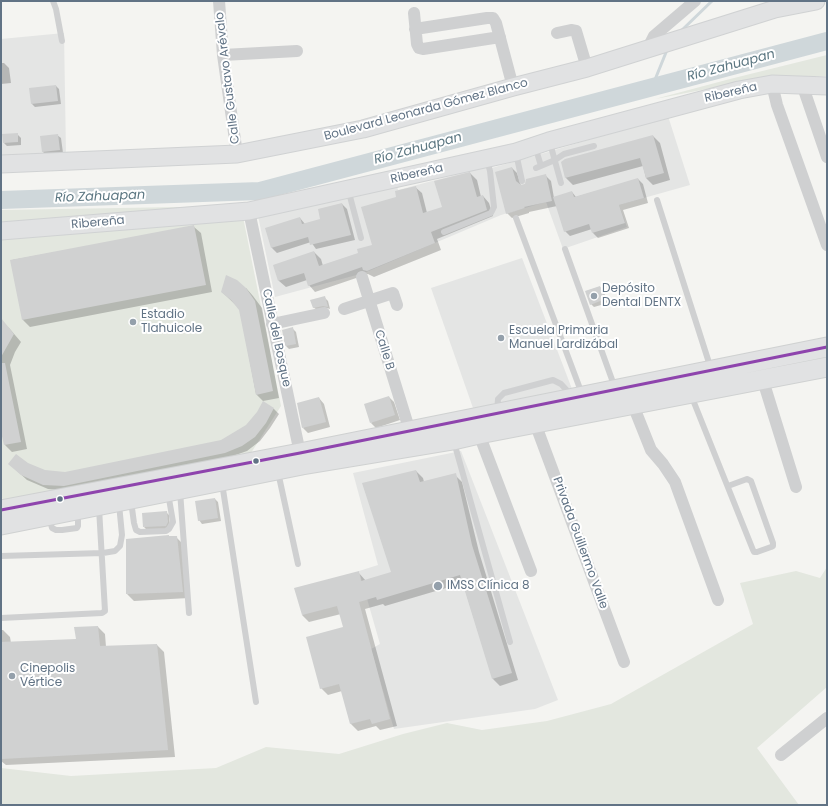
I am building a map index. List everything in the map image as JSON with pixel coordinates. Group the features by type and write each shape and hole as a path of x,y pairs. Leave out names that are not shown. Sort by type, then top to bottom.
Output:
{"main road":[{"path":"1,510 301,459 410,436 451,431 479,434 633,405 689,384 711,370 827,347"},
{"path":"451,431 497,413 615,389 762,380 827,367"},
{"path":"1,525 278,470 301,459"}],"street":[{"name":"Calle Gustavo Arévalo","path":"219,1 223,55 237,154"},
{"path":"647,50 654,36 694,1"},
{"name":"Boulevard Leonarda Gómez Blanco","path":"1,164 237,154 363,129 587,68 775,9 816,1"},
{"path":"414,13 417,44 419,48 423,49 500,37"},
{"path":"415,29 493,18 500,37 513,87"},
{"path":"556,33 571,30 576,31 587,68"},
{"path":"223,55 297,51"},
{"path":"772,84 777,105 827,245"},
{"name":"Ribereña","path":"1,231 249,211 516,152 542,143 739,90 772,84 827,86"},
{"path":"802,84 827,157"},
{"name":"Calle del Bosque","path":"249,211 301,459"},
{"name":"Calle B","path":"362,277 410,436"},
{"path":"344,309 392,293 397,305"},
{"path":"272,324 324,313"},
{"path":"757,362 796,487"},
{"path":"633,405 650,450 663,464 675,482 718,600"},
{"name":"Privada Guillermo Valle","path":"535,423 624,662"},
{"path":"479,434 531,571"},
{"path":"781,755 827,718"}],"lane":[{"path":"53,1 62,41"},
{"path":"542,143 555,160 561,183"},
{"path":"542,143 538,167 555,160 564,154 594,146"},
{"path":"516,152 522,181"},
{"path":"444,232 491,213 494,207 487,158"},
{"path":"348,189 361,238"},
{"path":"657,200 711,370"},
{"path":"516,218 578,396"},
{"path":"565,249 615,389"},
{"path":"689,384 728,486 753,550 754,552 757,552 771,548 773,543 751,481 747,479 728,486"},
{"path":"451,431 510,642"},
{"path":"278,470 298,564"},
{"path":"222,482 256,702"},
{"path":"125,501 136,530 140,532 166,531 173,522 174,490"},
{"path":"174,490 189,613"},
{"path":"1,556 103,553 115,551 120,546 125,501"},
{"path":"1,618 102,613 105,611 103,553 99,506"}],"shaded area":[{"path":"64,33 66,154 1,158 1,39"},
{"path":"827,55 827,76 764,78 655,99 730,79"},
{"path":"668,116 690,185 619,205 627,227 563,249 546,202 501,215 364,273 275,297 258,216 342,199 397,185 398,190 470,171 469,167 486,163 488,169"},
{"path":"238,206 1,224 1,210"},
{"name":"Estadio Tlahuicole","path":"243,217 281,406 251,453 3,502 1,493 1,238"},
{"name":"Escuela Primaria Manuel Lardizábal","path":"522,258 572,389 473,408 431,288"},
{"name":"IMSS Clínica 8","path":"461,451 558,700 535,709 394,729 371,649 380,644 359,571 378,565 353,473"},
{"path":"827,567 827,687 757,748 799,805 1,805 1,768 71,776 216,768 266,747 339,754 403,734 447,723 482,730 547,721 611,704 753,624 740,583 796,571 820,578"}],"building":[{"path":"56,85 58,101 31,104 29,88"},
{"path":"18,133 18,142 3,143 2,134"},
{"path":"58,134 60,150 42,152 40,136"},
{"path":"653,135 664,173 646,178 640,158 565,178 561,162 565,159"},
{"path":"512,167 516,181 521,185 525,184 526,179 546,174 552,201 524,207 525,208 506,214 495,172"},
{"path":"470,172 477,197 483,195 487,210 431,232 435,243 367,271 363,270 362,267 308,286 304,273 278,281 273,265 314,251 319,266 358,253 357,249 372,245 361,207 396,197 395,191 416,186 423,213 442,207 434,181"},
{"path":"638,178 644,198 619,205 625,223 592,233 589,224 564,232 553,197 572,191 574,197"},
{"path":"342,203 351,235 310,245 308,237 271,248 265,228 300,217 302,224 320,219 318,209"},
{"path":"194,225 206,285 22,320 10,260"},
{"path":"226,275 237,280 246,288 255,301 273,391 256,395 239,310 231,300 221,292"},
{"name":"Depósito Dental DENTX","path":"600,286 605,299 590,305 585,291"},
{"path":"325,296 328,307 323,306 313,308 310,300"},
{"path":"1,318 14,334 1,357"},
{"path":"293,327 296,344 285,346 282,330"},
{"path":"1,363 5,363 21,442 4,445 1,432"},
{"path":"389,396 395,415 370,423 364,404"},
{"path":"319,397 326,422 302,428 297,403"},
{"path":"263,401 274,408 266,423 255,437 242,446 225,453 64,486 43,485 21,475 8,464 16,454 28,463 45,470 65,472 221,440 246,425 257,412"},
{"path":"416,470 420,482 456,473 472,545 512,673 492,679 460,575 377,600 376,597 359,602 390,719 372,724 370,719 350,724 339,684 320,689 306,637 343,627 337,606 302,615 294,588 359,571 361,581 391,572 362,483"},
{"path":"215,498 218,518 198,521 195,501"},
{"path":"167,511 168,522 166,526 143,527 142,513"},
{"path":"169,535 177,536 183,592 126,594 126,539"},
{"path":"98,626 100,646 157,644 168,750 1,759 1,642 76,639 74,627"}],"waterway":[{"path":"682,30 712,1"},
{"name":"Río Zahuapan","path":"1,200 260,191 827,41"},
{"path":"652,87 667,50"}],"transit line":[{"path":"1,510 300,453 827,347"}],"place":[{"name":"Depósito Dental DENTX","path":"594,296"},
{"name":"Estadio Tlahuicole","path":"133,322"},
{"name":"Escuela Primaria Manuel Lardizábal","path":"501,338"},
{"name":"IMSS Clínica 8","path":"438,586"},
{"name":"Cinepolis Vértice","path":"12,676"}]}
